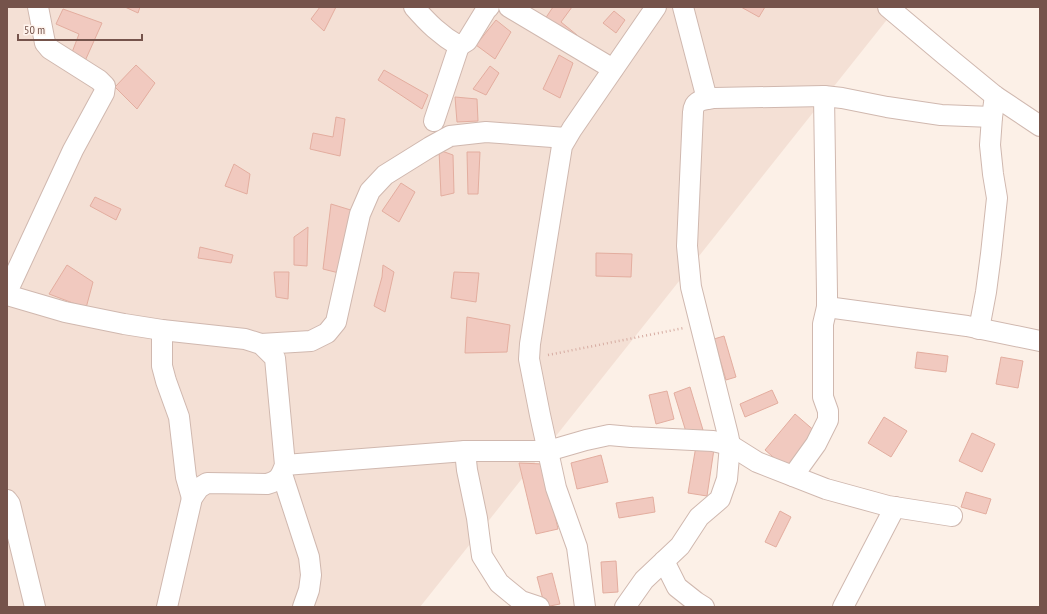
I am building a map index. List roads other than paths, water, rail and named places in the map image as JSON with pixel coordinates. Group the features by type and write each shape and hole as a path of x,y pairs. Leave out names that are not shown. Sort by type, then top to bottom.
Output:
{"street":[{"path":"7,292 73,150 104,92 105,86 100,80 50,49 45,43 38,7"},
{"path":"414,7 429,24 459,46"},
{"path":"434,121 459,46 467,41 489,7"},
{"path":"510,7 613,69"},
{"path":"585,607 577,547 556,488 529,359 530,344 562,146 656,7"},
{"path":"683,7 707,99"},
{"path":"888,7 995,96 1040,126"},
{"path":"794,476 816,444 828,420 828,411 823,397 823,324 827,308 824,96"},
{"path":"625,607 644,580 680,546 699,517 720,499 727,479 730,445 691,287 686,246 693,112 695,104 707,99 824,96 941,115 992,117"},
{"path":"979,329 991,254 996,198 990,145 995,96"},
{"path":"7,295 65,312 162,330 245,339 261,344 311,341 327,333 336,322 360,214 370,192 384,175 450,136 486,132 566,138"},
{"path":"827,308 966,326 1040,341"},
{"path":"162,330 162,366 179,417 186,477 192,498"},
{"path":"261,344 275,358 283,469 309,557 311,575 309,590 303,607"},
{"path":"283,469 465,451 548,451 609,435 712,441 730,445 757,462 826,489 888,506 952,516"},
{"path":"465,451 482,556 499,584 521,601 539,607"},
{"path":"167,607 192,498 199,488 207,484 267,484 276,482 283,469"},
{"path":"7,500 10,504 34,607"},
{"path":"843,607 895,507"},
{"path":"664,561 677,587 704,607"}]}
